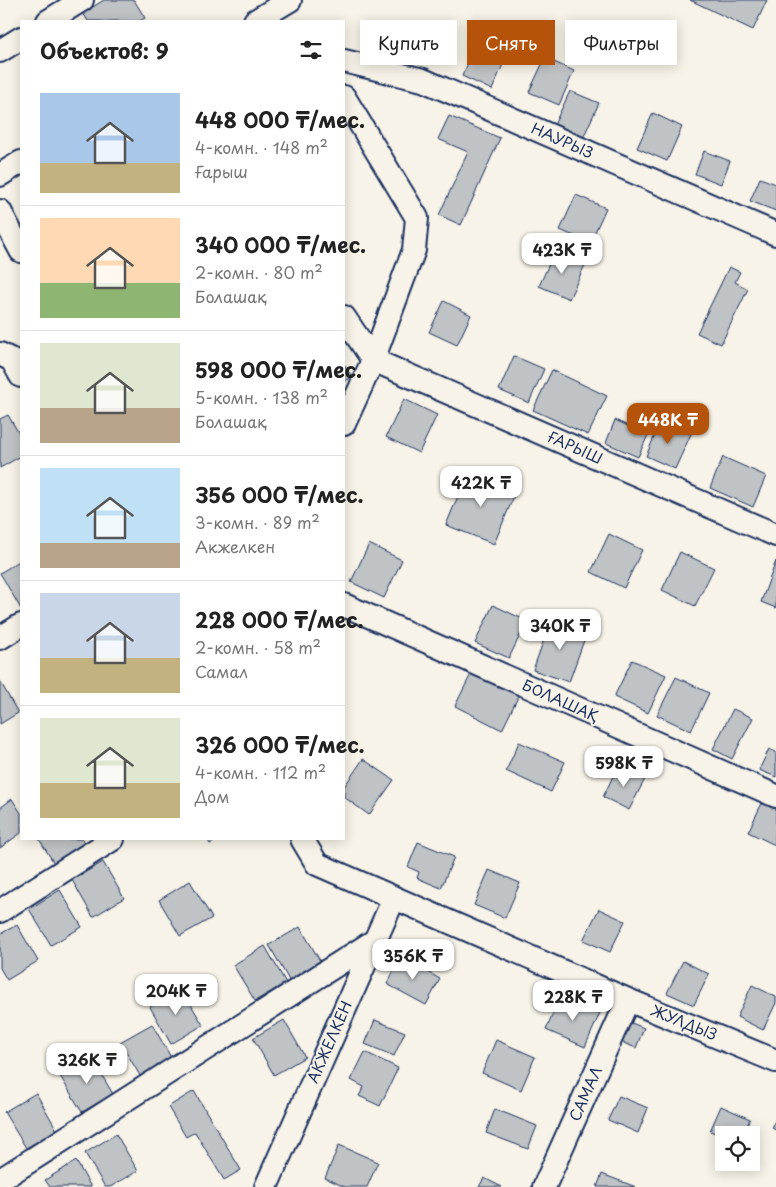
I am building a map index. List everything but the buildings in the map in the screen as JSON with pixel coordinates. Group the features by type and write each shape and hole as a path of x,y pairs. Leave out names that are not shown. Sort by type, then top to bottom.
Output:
{"street":[{"path":"50,20 82,0"},
{"path":"0,51 20,39"},
{"name":"НАУРЫЗ","path":"345,61 423,80 776,234"},
{"path":"345,99 417,218 414,250 373,360 345,422"},
{"path":"0,175 20,163"},
{"path":"0,211 20,249"},
{"path":"345,318 373,360"},
{"name":"ҒАРЫШ","path":"373,360 776,536"},
{"name":"БОЛАШАҚ","path":"345,605 776,796"},
{"path":"0,638 20,626"},
{"path":"0,910 111,840"},
{"name":"ЖУЛДЫЗ","path":"303,840 317,864 628,1000 776,1061"},
{"name":"АКЖЕЛКЕН","path":"266,1187 394,898"},
{"path":"0,1180 374,941"},
{"name":"САМАЛ","path":"544,1187 628,1000"}]}
